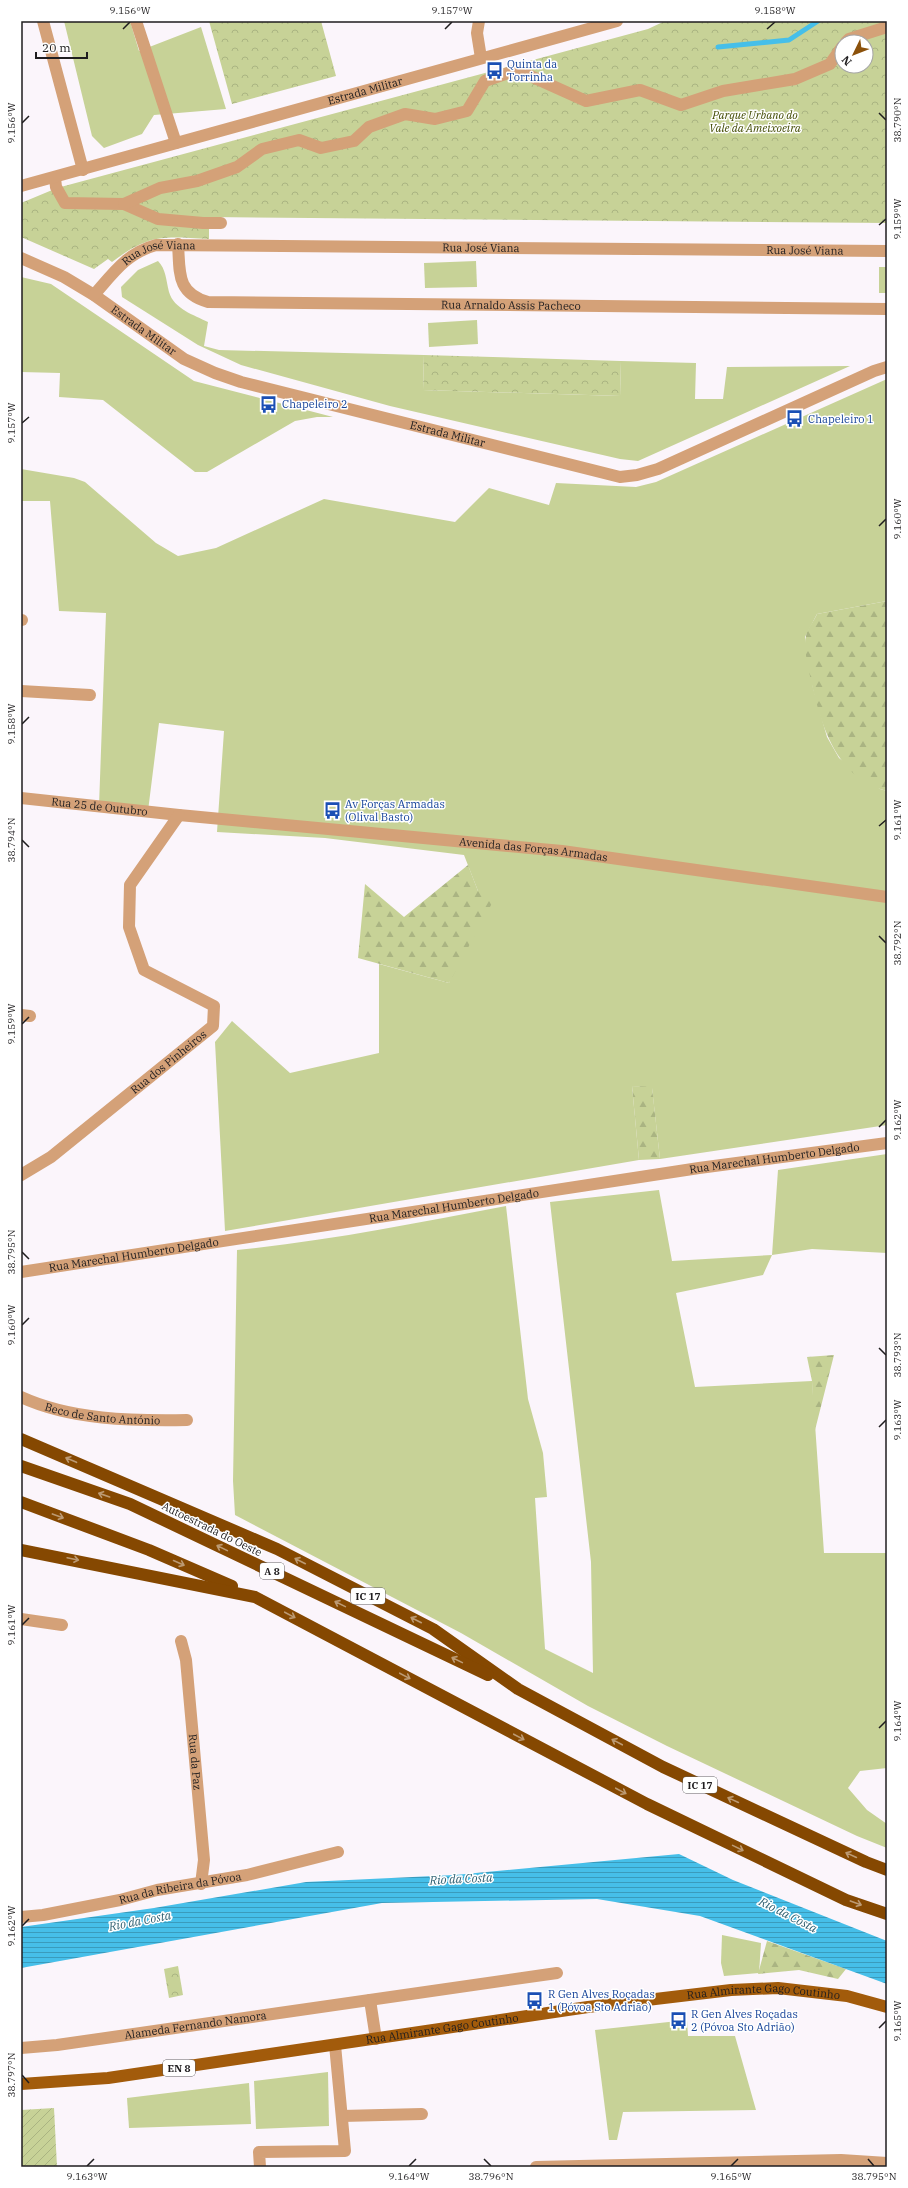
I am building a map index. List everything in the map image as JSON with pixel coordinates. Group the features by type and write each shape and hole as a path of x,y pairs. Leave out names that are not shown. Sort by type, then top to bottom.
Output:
{"highway":[{"name":"IC 17","path":"21,1439 277,1550 433,1629 518,1689 663,1767 866,1862 887,1870"},
{"name":"Autoestrada do Oeste","path":"21,1466 130,1504 518,1689"},
{"path":"21,1502 149,1550 256,1596 647,1804 846,1900 887,1914"},
{"path":"21,1550 256,1596"}],"main road":[{"name":"Rua Almirante Gago Coutinho","path":"21,2084 108,2078 588,2007 731,1990 778,1988 847,1996 887,2007"}],"street":[{"path":"43,21 83,170"},
{"path":"136,21 176,143"},
{"path":"479,21 477,33 481,58"},
{"name":"Estrada Militar","path":"21,186 55,178 617,21"},
{"path":"865,34 887,27"},
{"path":"124,204 160,188 197,181 237,167 262,148 299,140 320,148 354,141 369,127 405,114 435,119 467,111 485,81 517,70 586,101 640,90 681,105 723,91 795,79 830,64 834,58"},
{"path":"55,178 56,187 65,203 124,204 158,218 197,223 221,223"},
{"name":"Rua Arnaldo Assis Pacheco","path":"178,244 180,278 186,290 196,298 208,302 887,309"},
{"name":"Rua José Viana","path":"94,294 129,257 142,249 156,245 887,251"},
{"name":"Estrada Militar","path":"21,258 64,277 94,294 184,359 215,373 241,382 620,476 637,475 658,469 887,367"},
{"path":"21,690 90,695"},
{"name":"Rua 25 de Outubro","path":"21,798 179,815"},
{"name":"Avenida das Forças Armadas","path":"179,815 562,851 887,897"},
{"name":"Rua dos Pinheiros","path":"21,1175 51,1157 212,1026 214,1006 144,970 129,927 130,885 179,815"},
{"name":"Rua Marechal Humberto Delgado","path":"21,1272 699,1168 887,1143"},
{"name":"Beco de Santo António","path":"21,1397 54,1409 79,1414 153,1420 187,1420"},
{"path":"21,1619 62,1625"},
{"name":"Rua da Paz","path":"181,1641 186,1660 201,1814 204,1860 201,1884"},
{"name":"Rua da Ribeira da Póvoa","path":"21,1917 43,1915 120,1900 157,1890 201,1884 247,1875 338,1852"},
{"name":"Alameda Fernando Namora","path":"21,2048 57,2045 557,1973"},
{"path":"370,2000 376,2038"},
{"path":"260,2167 259,2152 345,2151 336,2045"},
{"path":"342,2116 422,2114"},
{"path":"536,2167 841,2160 887,2163"}],"green space":[{"path":"64,21 130,21 139,51 201,27 226,109 154,115 142,134 104,148 92,136"},
{"path":"209,21 321,21 336,76 232,104"},
{"name":"Parque Urbano do Vale da Ameixoeira","path":"665,21 887,21 887,223 209,217 209,239 168,238 148,241 125,253 112,262 108,259 94,269 21,237 21,203 57,188 648,29"},
{"path":"158,261 164,271 169,292 175,303 185,311 208,322 204,346 219,350 424,355 423,390 620,396 621,361 696,363 695,399 723,399 727,367 850,366 638,461 620,459 390,406 241,365 198,345 122,297 121,287 138,270"},
{"path":"476,261 477,287 425,288 424,263"},
{"path":"879,267 887,267 887,293 879,293"},
{"path":"21,277 51,284 194,381 333,417 317,417 295,421 207,472 195,472 103,400 59,397 60,373 21,372"},
{"path":"477,320 478,344 429,347 428,323"},
{"path":"424,355 621,361 620,396 423,390"},
{"path":"887,379 887,601 817,614 805,637 813,688 827,737 839,758 880,789 887,791 887,1125 660,1159 652,1088 632,1086 639,1160 225,1231 215,1042 232,1021 290,1073 379,1053 379,964 449,983 478,891 464,855 325,838 217,832 224,731 159,723 148,811 99,806 106,613 59,611 50,501 21,501 21,469 74,478 85,482 156,543 178,556 216,548 324,499 455,522 489,488 549,505 556,483 636,487 656,482"},
{"path":"887,601 887,791 869,784 854,774 842,761 832,746 814,693 806,656 805,640 809,628 817,614"},
{"path":"468,865 478,891 497,894 449,983 358,958 365,884 404,917"},
{"path":"632,1086 652,1087 660,1159 639,1160"},
{"path":"887,1154 887,1253 812,1249 772,1255 778,1170"},
{"path":"659,1190 672,1261 772,1255 763,1275 676,1293 695,1387 812,1381 824,1553 887,1553 887,1768 860,1771 848,1788 867,1810 887,1824 887,1848 857,1836 667,1746 588,1706 461,1633 235,1515 233,1481 237,1250 338,1237 506,1206 528,1399 543,1453 547,1497 535,1498 545,1649 593,1673 591,1562 550,1202"},
{"path":"834,1355 814,1434 812,1381 807,1357"},
{"path":"722,1935 761,1943 759,1973 724,1976 721,1963"},
{"path":"767,1941 846,1969 838,1979 799,1970 758,1974"},
{"path":"178,1966 183,1995 169,1998 164,1969"},
{"path":"687,2020 688,2036 735,2036 756,2110 623,2112 617,2140 609,2140 595,2030"},
{"path":"328,2072 329,2126 256,2129 254,2081"},
{"path":"249,2083 251,2124 129,2128 127,2098"},
{"path":"54,2108 57,2167 21,2167 21,2110"}],"water":[{"name":"Rio da Costa","path":"679,1854 733,1880 887,1941 887,1984 700,1916 597,1899 382,1903 21,1968 21,1927 154,1908 306,1882 455,1875"}],"waterway":[{"path":"718,47 789,40 818,21"}],"place":[{"name":"Quinta da Torrinha","path":"494,70"},
{"name":"Chapeleiro 2","path":"269,404"},
{"name":"Chapeleiro 1","path":"795,419"},
{"name":"Av Forças Armadas (Olival Basto)","path":"332,810"},
{"name":"R Gen Alves Roçadas 1 (Póvoa Sto Adrião)","path":"535,2000"},
{"name":"R Gen Alves Roçadas 2 (Póvoa Sto Adrião)","path":"678,2020"}]}
